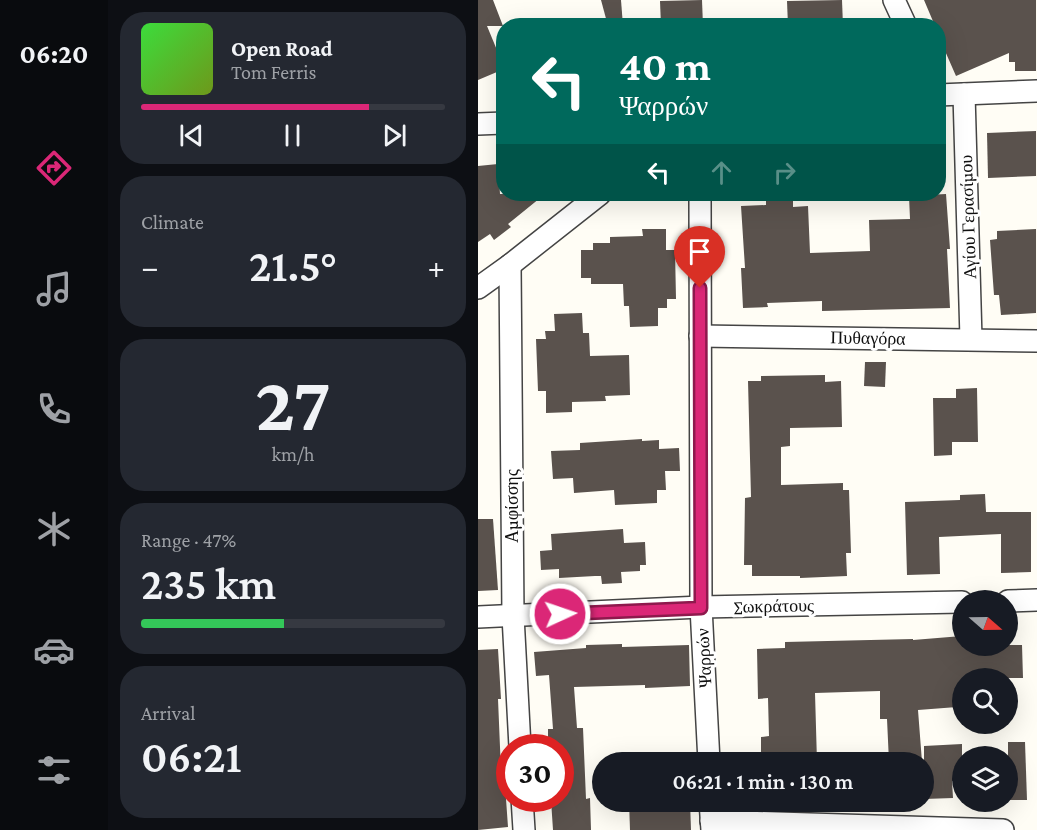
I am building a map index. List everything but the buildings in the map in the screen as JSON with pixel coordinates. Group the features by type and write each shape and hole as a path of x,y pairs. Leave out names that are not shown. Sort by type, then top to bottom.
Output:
{"street":[{"path":"894,0 902,18"},
{"path":"946,95 1036,91"},
{"name":"Αγίου Γερασίμου","path":"964,94 971,339"},
{"path":"478,124 496,123"},
{"path":"478,288 591,201"},
{"name":"Ψαρρών","path":"700,201 701,608 708,752"},
{"name":"Αμφίσσης","path":"510,265 513,616 519,734"},
{"name":"Πυθαγόρα","path":"700,336 1036,341"},
{"path":"1018,601 1036,600"},
{"name":"Σωκράτους","path":"478,617 701,608 952,602"},
{"path":"523,812 524,830"},
{"path":"711,817 1003,830"}],"route":[{"path":"560,614 701,608 700,288"}]}
